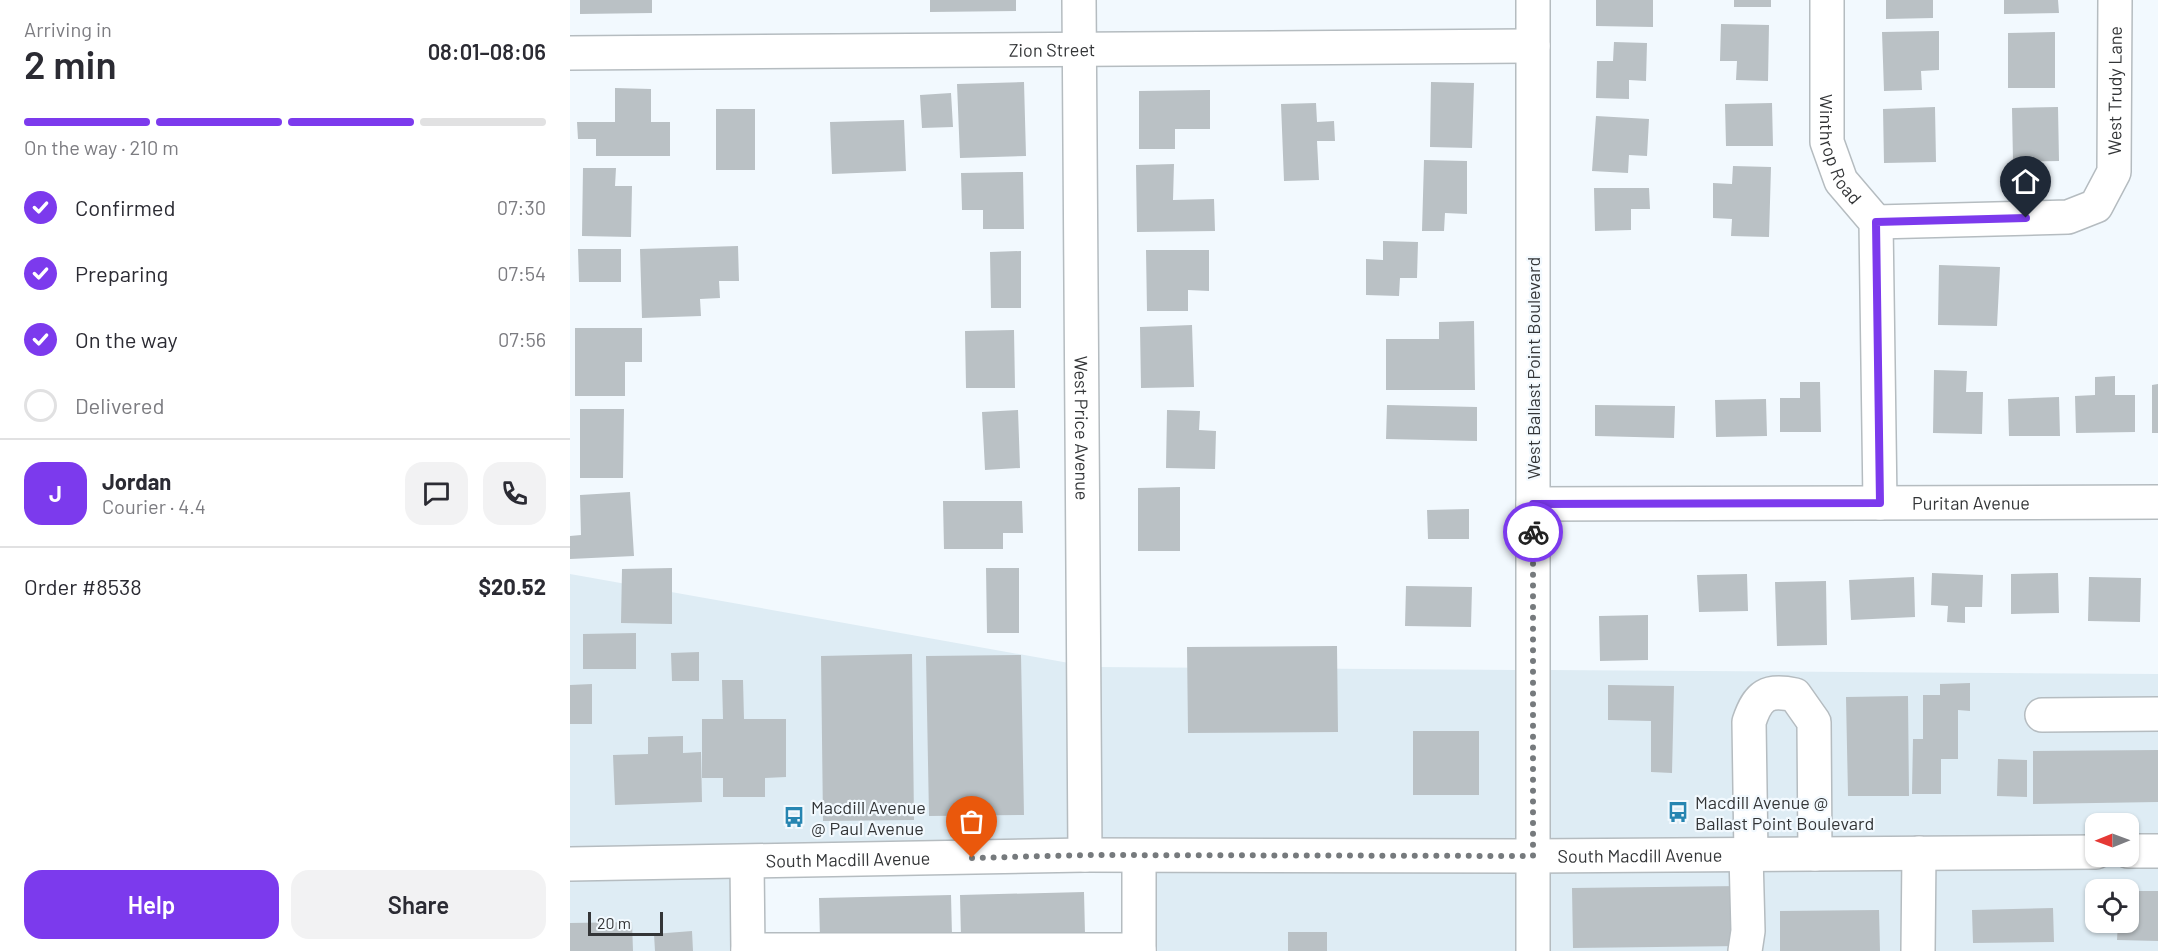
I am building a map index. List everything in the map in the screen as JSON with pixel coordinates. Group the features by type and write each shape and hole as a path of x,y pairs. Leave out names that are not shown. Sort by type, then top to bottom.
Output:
{"street":[{"name":"West Price Avenue","path":"1079,0 1085,855"},
{"name":"West Ballast Point Boulevard","path":"1533,0 1533,951"},
{"name":"Winthrop Road","path":"1827,0 1827,142 1841,180 1876,222 1880,503"},
{"name":"West Trudy Lane","path":"1876,222 2068,218 2096,206 2114,172 2115,0"},
{"name":"Zion Street","path":"570,53 1533,46"},
{"name":"Puritan Avenue","path":"1533,504 2158,502"},
{"path":"1745,951 1748,931 1749,722 1755,706 1765,695 1776,691 1795,695 1814,722 1815,854"},
{"path":"2042,715 2158,714"},
{"path":"2139,851 2158,851"},
{"name":"South Macdill Avenue","path":"570,864 747,863 1085,855 1533,856 2085,852"},
{"path":"1918,951 1919,853"},
{"path":"747,863 748,950 1139,950 1139,856"}],"shaded area":[{"path":"570,574 1069,663 1070,843 570,851"},
{"path":"1098,667 1518,670 1518,843 1099,842"},
{"path":"1548,670 2158,674 2158,838 2139,838 2139,813 2085,813 2085,839 1548,843"},
{"path":"2139,864 2158,864 2158,951 1932,951 1934,866 2085,865 2085,867 2139,867"},
{"path":"1904,866 1903,951 1548,951 1548,869"},
{"path":"1157,868 1518,870 1518,951 1157,951"},
{"path":"733,876 733,951 570,951 570,877"}],"building":[{"path":"580,0 652,0 652,13 580,14"},
{"path":"930,0 1016,0 1016,11 930,12"},
{"path":"1596,0 1653,0 1653,27 1596,26"},
{"path":"1734,0 1771,0 1771,7 1734,7"},
{"path":"1886,0 1933,0 1933,18 1886,19"},
{"path":"2004,0 2058,0 2059,13 2004,14"},
{"path":"1721,24 1769,25 1768,81 1736,80 1737,61 1720,61"},
{"path":"1939,31 1939,70 1921,71 1922,90 1884,91 1882,32"},
{"path":"2055,32 2055,88 2008,88 2008,33"},
{"path":"1614,42 1647,43 1646,81 1629,80 1629,99 1596,98 1597,61 1613,61"},
{"path":"1024,82 1026,156 960,158 957,84"},
{"path":"1431,82 1474,83 1472,148 1430,147"},
{"path":"615,88 651,89 651,122 670,122 670,156 596,156 596,139 578,139 577,122 615,122"},
{"path":"1210,90 1210,129 1175,129 1175,149 1139,149 1139,91"},
{"path":"951,93 953,127 922,128 920,95"},
{"path":"1316,103 1317,122 1334,121 1335,141 1317,141 1319,180 1284,181 1281,104"},
{"path":"1772,103 1773,146 1726,146 1725,104"},
{"path":"1935,107 1936,162 1884,163 1883,109"},
{"path":"2058,107 2059,161 2013,162 2012,108"},
{"path":"716,109 755,109 755,170 716,170"},
{"path":"1596,116 1649,119 1647,156 1629,155 1628,173 1592,171"},
{"path":"904,120 906,171 832,174 830,122"},
{"path":"1424,160 1467,161 1467,214 1445,213 1444,231 1422,231"},
{"path":"1174,164 1173,200 1214,199 1215,231 1137,232 1136,165"},
{"path":"1733,166 1771,167 1769,237 1731,236 1732,219 1713,218 1713,183 1732,184"},
{"path":"583,168 616,168 615,186 632,186 631,237 582,236"},
{"path":"1023,172 1024,229 983,229 983,210 962,210 961,173"},
{"path":"1594,188 1649,188 1650,209 1631,209 1631,230 1595,231"},
{"path":"1383,241 1418,242 1417,278 1400,278 1399,296 1366,295 1366,259 1383,260"},
{"path":"738,246 739,281 719,281 720,298 700,299 701,316 642,318 640,249"},
{"path":"578,249 621,249 621,282 579,282"},
{"path":"1146,250 1209,250 1209,291 1188,290 1188,311 1147,311"},
{"path":"1021,251 1021,308 991,308 990,252"},
{"path":"1939,265 2000,267 1997,326 1938,325"},
{"path":"1474,321 1475,390 1386,390 1386,339 1439,339 1439,322"},
{"path":"1192,325 1194,387 1141,388 1140,327"},
{"path":"575,328 642,328 642,362 625,362 625,396 575,396"},
{"path":"1014,330 1015,388 966,388 965,331"},
{"path":"1934,370 1967,371 1966,392 1983,392 1982,434 1933,433"},
{"path":"2115,376 2115,395 2135,395 2135,432 2076,433 2075,396 2095,395 2095,377"},
{"path":"1800,382 1820,382 1821,432 1780,432 1780,398 1800,398"},
{"path":"2158,384 2158,433 2152,433 2152,385"},
{"path":"2059,397 2060,436 2009,436 2008,399"},
{"path":"1766,399 1767,436 1716,437 1715,400"},
{"path":"1387,405 1477,407 1477,441 1386,439"},
{"path":"1595,405 1675,406 1674,438 1595,436"},
{"path":"580,409 624,409 623,478 580,478"},
{"path":"1018,410 1020,468 985,470 982,412"},
{"path":"1167,410 1200,411 1199,430 1216,431 1215,469 1166,468"},
{"path":"1180,487 1180,551 1138,551 1138,488"},
{"path":"630,492 634,556 570,559 570,536 581,535 580,495"},
{"path":"943,501 1022,501 1023,533 1003,533 1003,549 944,549"},
{"path":"1469,509 1469,539 1428,539 1427,510"},
{"path":"672,568 672,624 621,623 622,569"},
{"path":"986,568 1019,568 1019,633 987,633"},
{"path":"1932,573 1983,575 1982,607 1965,607 1965,623 1947,622 1948,606 1931,605"},
{"path":"2058,573 2059,613 2011,614 2011,574"},
{"path":"1747,574 1748,611 1699,612 1697,575"},
{"path":"1914,577 1915,617 1851,620 1849,580"},
{"path":"2089,577 2141,578 2140,622 2088,621"},
{"path":"1826,581 1827,645 1777,646 1775,582"},
{"path":"1406,586 1472,587 1471,627 1405,626"},
{"path":"1648,615 1648,660 1600,661 1599,616"},
{"path":"636,633 636,669 583,669 583,634"},
{"path":"1337,646 1338,732 1188,733 1187,647"},
{"path":"699,652 699,681 672,681 671,653"},
{"path":"912,654 914,820 823,821 821,656"},
{"path":"1021,655 1024,815 929,816 926,656"},
{"path":"722,680 743,680 744,719 786,719 786,777 765,778 765,797 723,797 723,778 702,778 702,719 723,719"},
{"path":"1970,683 1970,711 1958,710 1958,759 1941,759 1941,794 1912,794 1913,739 1923,739 1923,695 1940,695 1940,684"},
{"path":"592,684 592,724 570,724 570,685"},
{"path":"1608,685 1674,686 1672,773 1651,772 1651,721 1608,720"},
{"path":"1908,696 1909,796 1848,796 1846,697"},
{"path":"1413,731 1479,731 1479,795 1413,795"},
{"path":"683,736 683,753 701,752 702,802 615,805 613,755 648,754 648,737"},
{"path":"2158,750 2158,802 2033,804 2033,751"},
{"path":"1998,759 2027,760 2027,797 1997,796"},
{"path":"1740,886 1740,946 1573,948 1572,888"},
{"path":"2139,891 2158,891 2158,941 2117,940 2117,933 2139,933"},
{"path":"1084,892 1085,934 961,937 960,895"},
{"path":"951,895 952,936 820,939 819,898"},
{"path":"2053,908 2054,942 1973,943 1972,910"},
{"path":"1879,910 1880,951 1780,951 1780,911"},
{"path":"632,922 633,951 570,951 570,923"},
{"path":"692,931 693,951 655,951 654,934"},
{"path":"1288,932 1327,932 1327,951 1288,951"}],"way so far":[{"path":"972,858 1085,855 1533,856 1533,532"}],"place":[{"name":"Macdill Avenue @ Ballast Point Boulevard","path":"1678,812"},
{"name":"Macdill Avenue @ Paul Avenue","path":"794,817"}],"route":[{"path":"1533,532 1533,504 1880,503 1876,222 2026,218"}]}
